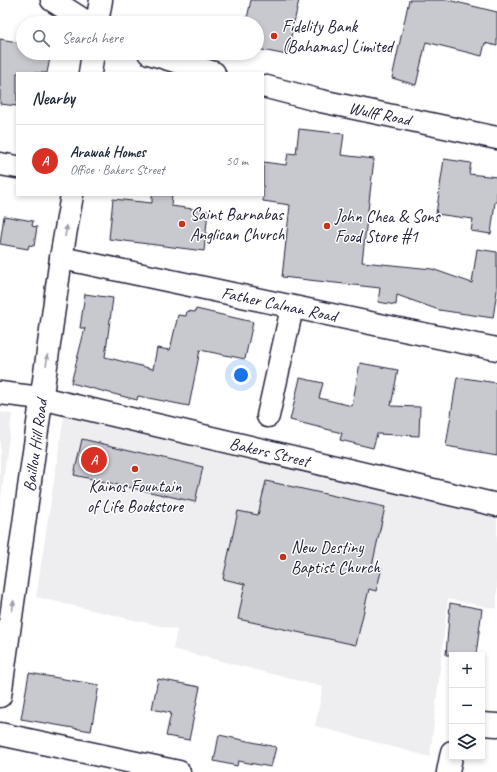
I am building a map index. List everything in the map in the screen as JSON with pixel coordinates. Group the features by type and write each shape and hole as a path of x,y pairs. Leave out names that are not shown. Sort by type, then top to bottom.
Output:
{"street":[{"path":"52,0 77,16"},
{"path":"99,16 101,0"},
{"path":"90,72 92,60"},
{"path":"172,60 211,72"},
{"name":"Wulff Road","path":"264,86 321,101 497,138"},
{"path":"0,164 16,167"},
{"name":"Baillou Hill Road","path":"0,696 61,258 72,196"},
{"name":"Father Calnan Road","path":"61,258 232,293 292,308 497,349"},
{"path":"268,416 292,308"},
{"name":"Bakers Street","path":"0,393 41,398 497,505"},
{"path":"485,724 497,725"},
{"path":"0,734 179,772"},
{"path":"448,772 450,760"}],"shaded area":[{"path":"0,412 12,414 0,505"},
{"path":"64,416 497,515 497,609 448,599 430,757 315,726 323,687 173,649 177,630 36,597"}],"building":[{"name":"Fidelity Bank (Bahamas) Limited","path":"251,0 299,0 287,55 264,50 264,16 248,16"},
{"path":"409,0 448,0 497,12 497,46 485,43 482,56 426,42 416,85 392,78"},
{"path":"0,39 16,42 16,60 50,60 47,72 16,72 16,106 0,104"},
{"name":"John Chea & Sons Food Store #1","path":"299,129 344,134 341,155 374,159 362,262 432,269 472,283 477,249 497,252 497,291 493,318 439,310 397,295 396,305 378,302 380,288 282,277 290,205 263,201 264,162 286,165 288,153 296,154"},
{"path":"444,159 471,163 469,174 497,177 497,202 495,202 491,234 471,231 473,219 436,214"},
{"path":"152,196 172,196 171,206 208,211 204,251 109,239 113,199 152,203"},
{"path":"4,216 33,221 32,226 37,227 34,246 29,245 28,249 0,244"},
{"path":"85,294 113,298 105,357 153,369 157,348 170,350 178,315 186,316 187,311 195,312 196,309 253,322 245,359 200,350 189,406 138,396 137,400 71,383 85,328 80,328"},
{"path":"360,363 398,370 391,406 420,407 419,436 377,434 373,448 340,440 342,433 290,420 300,378 323,383 319,398 352,406"},
{"path":"457,377 497,383 497,455 446,446"},
{"path":"82,439 203,467 195,502 74,475"},
{"path":"266,481 385,507 372,566 382,568 376,591 369,589 356,645 238,619 245,584 223,579 238,511 258,515"},
{"path":"450,603 482,609 476,652 449,652 449,655 446,655"},
{"path":"29,673 99,685 91,731 21,719"},
{"path":"158,679 200,687 189,740 166,736 171,713 152,709"},
{"path":"219,735 276,747 271,767 238,761 237,766 214,761"}],"place":[{"name":"Fidelity Bank (Bahamas) Limited","path":"274,36"},
{"name":"Saint Barnabas Anglican Church","path":"182,224"},
{"name":"John Chea & Sons Food Store #1","path":"327,226"},
{"name":"Arawak Homes","path":"94,460"},
{"name":"Kainos Fountain of Life Bookstore","path":"135,469"},
{"name":"New Destiny Baptist Church","path":"283,557"}]}
